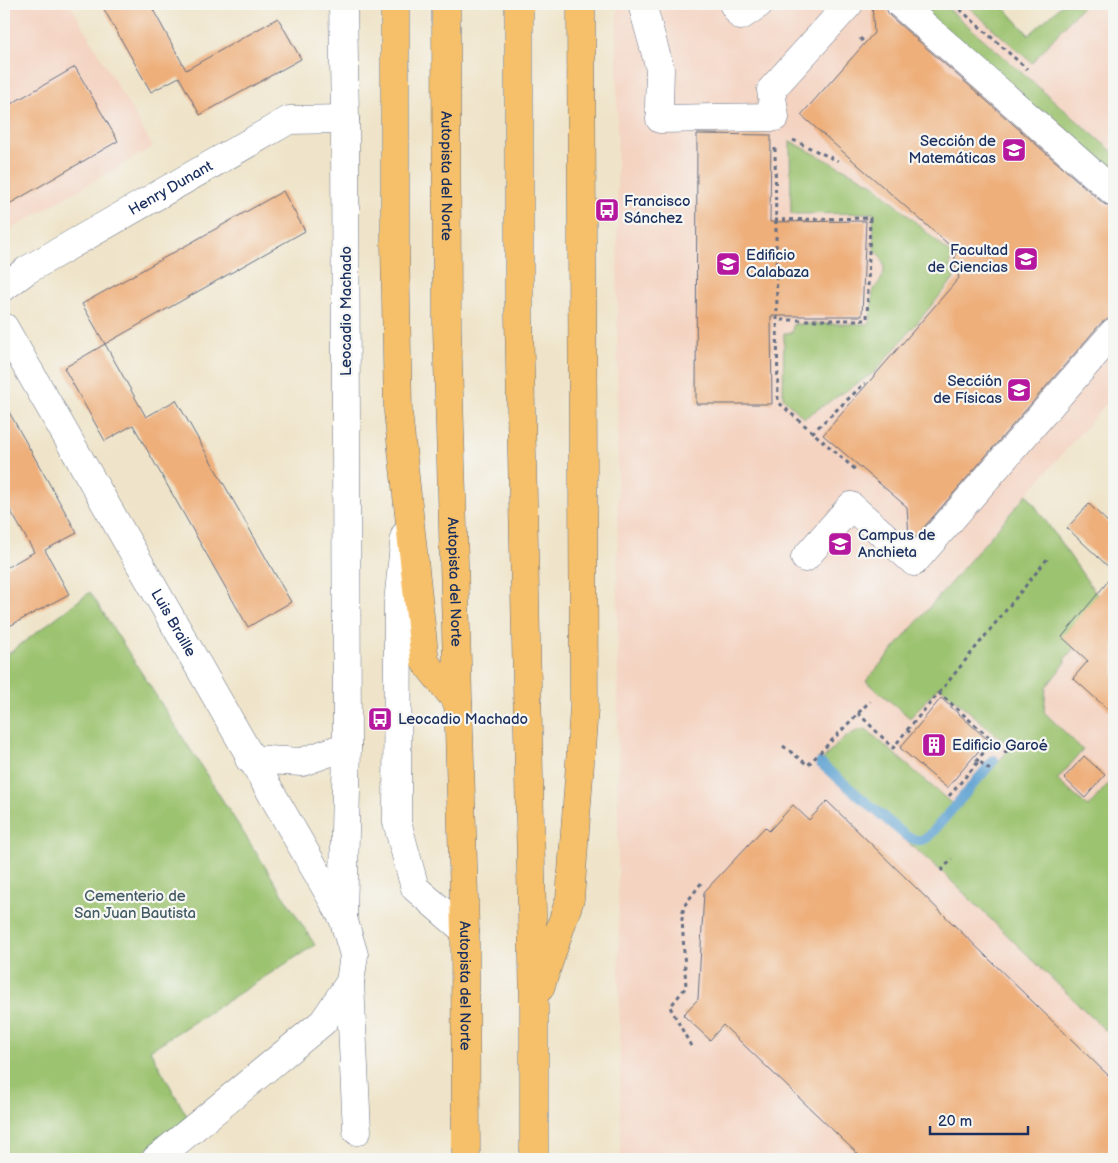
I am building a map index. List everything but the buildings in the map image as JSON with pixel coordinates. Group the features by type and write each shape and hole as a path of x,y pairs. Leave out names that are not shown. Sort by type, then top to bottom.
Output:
{"highway":[{"path":"382,4 395,242"},
{"path":"395,4 395,242 398,412 425,662 458,703"},
{"name":"Autopista del Norte","path":"446,4 447,328 465,931 466,1159"},
{"path":"519,4 520,317 534,1006 534,1159"},
{"path":"534,1006 570,899 584,708 581,4"}],"street":[{"name":"Leocadio Machado","path":"156,1159 323,1022 350,982 354,955 343,918 348,746 346,119 343,4"},
{"path":"642,4 660,69 660,113 775,117 771,90 849,4"},
{"path":"733,4 741,16 759,4"},
{"path":"900,4 1114,192"},
{"name":"Henry Dunant","path":"4,287 27,270 289,120 346,119"},
{"name":"Luis Braille","path":"4,327 249,759 343,918"},
{"path":"805,558 851,506 914,562 1114,332"},
{"path":"409,504 398,603 397,822 415,888 465,931"},
{"path":"249,759 302,762 348,746"},
{"path":"350,982 357,1131"}],"path":[{"path":"954,4 1027,69"},
{"path":"775,117 774,220 778,402 857,471"},
{"path":"798,142 838,161"},
{"path":"774,220 870,218 867,320 776,320"},
{"path":"759,270 790,270"},
{"path":"812,432 865,383"},
{"path":"858,713 893,748 1048,558"},
{"path":"939,693 1007,754"},
{"path":"783,746 808,766 870,701"},
{"path":"907,730 912,734"},
{"path":"949,796 979,761 977,760 994,742"},
{"path":"979,761 991,772"},
{"path":"942,871 952,860"},
{"path":"691,1046 670,1007 686,987 682,918 684,906 702,882"}],"shaded area":[{"path":"4,4 70,4 153,147 4,233"},
{"name":"Campus de Anchieta","path":"617,4 1001,4 1029,35 1063,4 1114,4 1114,395 1027,494 1109,610 1114,604 1114,1159 621,1159 618,874"}],"green space":[{"path":"911,4 943,4 1114,153 1114,181"},
{"path":"965,4 1001,4 1029,35 1063,4 1084,4 1032,63"},
{"path":"790,141 873,184 953,256 950,266 954,279 875,372 804,418 783,398 784,333 792,333 793,324 870,324 873,289 881,280 884,264 874,249 873,213 791,214"},
{"path":"1027,494 1097,595 1074,648 1064,660 1066,662 1046,687 1044,712 1083,750 1057,780 1088,807 1114,777 1114,1030 1105,1030 941,871 818,765 845,738 866,729 958,809 1011,747 939,686 910,718 866,681"},
{"name":"Cementerio de San Juan Bautista","path":"90,592 315,945 150,1050 188,1118 134,1159 4,1159 4,657"}],"waterway":[{"path":"820,763 906,836 920,840 925,839 931,834 994,760"}],"place":[{"name":"Sección de Matemáticas","path":"1014,150"},
{"name":"Francisco Sánchez","path":"607,210"},
{"name":"Facultad de Ciencias","path":"1026,259"},
{"name":"Edificio Calabaza","path":"728,264"},
{"name":"Sección de Físicas","path":"1019,390"},
{"name":"Campus de Anchieta","path":"840,544"},
{"name":"Leocadio Machado","path":"380,719"},
{"name":"Edificio Garoé","path":"934,745"}]}
